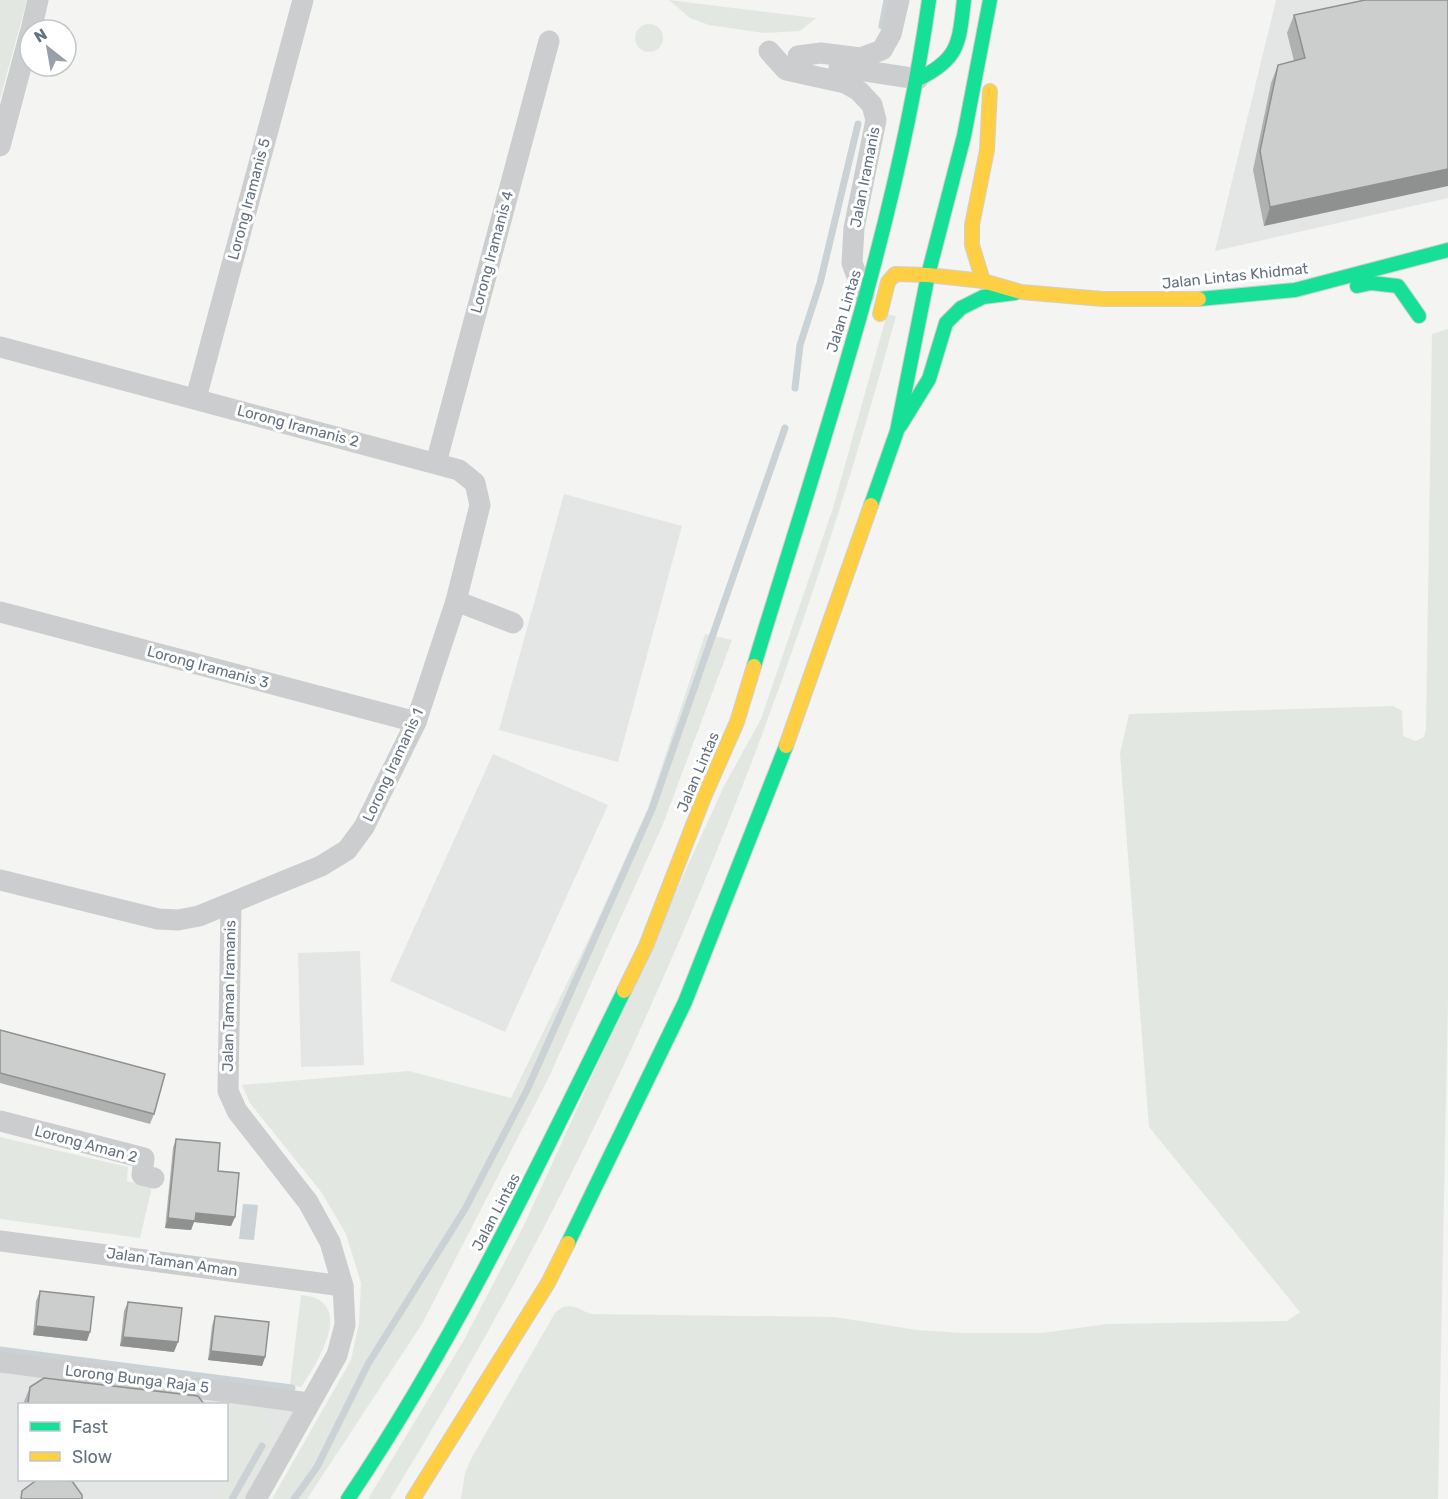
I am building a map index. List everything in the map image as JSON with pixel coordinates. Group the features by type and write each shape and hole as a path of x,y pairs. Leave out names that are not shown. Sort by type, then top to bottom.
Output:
{"main road":[{"name":"Jalan Lintas","path":"348,1499 394,1431 521,1202 646,946 704,797 737,722 874,267 918,79 929,0"},
{"path":"918,79 952,60 958,42 964,0"},
{"path":"413,1499 548,1282 686,1002 778,770 897,431 928,275 964,136 985,38 990,0"},
{"path":"983,281 972,245 972,235 974,206 987,150 989,120 990,75 985,38"},
{"name":"Jalan Lintas Khidmat","path":"1021,292 1103,299 1180,301 1294,290 1418,260 1448,250"},
{"path":"876,328 891,278 901,273 983,281 1021,292"},
{"path":"1294,290 1335,292 1371,283 1398,286 1419,316"},
{"path":"897,431 929,379 946,323 961,308 983,297 1021,292"},
{"path":"737,722 759,699"}],"street":[{"path":"33,18 38,0"},
{"name":"Lorong Iramanis 5","path":"196,398 303,0"},
{"path":"899,0 891,34 882,50 871,56 860,58 821,52 798,56 826,65 918,79"},
{"name":"Lorong Iramanis 4","path":"436,463 549,41"},
{"name":"Jalan Iramanis","path":"769,51 786,70 844,83 859,91 872,105 876,120 854,228 852,263 864,295"},
{"path":"0,146 18,77"},
{"name":"Lorong Iramanis 2","path":"0,347 459,470 475,483 480,505 456,601"},
{"path":"456,601 513,623"},
{"name":"Lorong Iramanis 1","path":"0,880 158,919 178,920 199,916 231,904 321,866 347,850 364,827 416,722 456,601"},
{"name":"Lorong Iramanis 3","path":"0,612 416,722"},
{"name":"Jalan Taman Iramanis","path":"231,904 228,1091 237,1111 308,1202 330,1242 343,1286 345,1325 337,1355 256,1499"},
{"name":"Lorong Aman 2","path":"0,1121 144,1158 142,1175 154,1178"},
{"name":"Jalan Taman Aman","path":"0,1240 343,1286"},
{"name":"Lorong Bunga Raja 5","path":"0,1362 309,1403"},
{"path":"337,1499 363,1476"}],"shaded area":[{"path":"0,0 27,0 22,18 18,18 18,33 0,99"},
{"path":"669,0 816,18 800,31 764,33 709,25 690,18"},
{"path":"1276,0 1448,0 1448,198 1215,251"},
{"path":"649,24 659,28 663,38 659,48 649,52 639,48 635,38 639,28"},
{"path":"887,314 896,316 851,471 801,624 746,776 686,926 620,1073 549,1218 472,1360 390,1499 368,1499 464,1340 525,1223 724,786 761,719 833,508"},
{"path":"1448,329 1448,998 1438,1499 461,1499 465,1473 472,1457 555,1313 568,1306 590,1314 835,1317 917,1330 962,1333 1042,1333 1107,1324 1287,1321 1300,1312 1149,1127 1120,753 1129,714 1393,706 1402,711 1403,736 1416,741 1424,737 1426,729 1432,334"},
{"path":"564,494 682,526 618,762 499,730"},
{"path":"705,634 732,640 663,824 549,1077 422,1324 307,1499 272,1499 351,1360 359,1323 361,1283 346,1234 322,1193 250,1103 242,1085 409,1071 511,1098 593,930 648,808"},
{"path":"493,754 608,805 505,1032 390,981"},
{"path":"360,951 364,1065 301,1067 298,953"},
{"path":"0,1137 128,1167 127,1181 152,1187 140,1238 0,1219"},
{"path":"243,1204 258,1205 254,1240 239,1239"},
{"path":"301,1295 318,1299 327,1308 330,1320 323,1348 301,1387 290,1385"},
{"path":"0,1362 309,1403 256,1499 0,1499"},
{"path":"230,1404 257,1407 269,1424 271,1433 271,1444 240,1499 219,1499 221,1481 228,1481"}],"building":[{"path":"1365,0 1448,0 1448,169 1270,207 1260,151 1278,65 1305,58 1294,15"},
{"path":"0,1030 165,1074 154,1114 0,1073"},
{"path":"176,1139 220,1143 218,1171 239,1173 235,1217 196,1213 195,1221 168,1218"},
{"path":"40,1291 94,1297 90,1332 36,1326"},
{"path":"128,1302 182,1308 178,1342 123,1337"},
{"path":"215,1316 269,1322 265,1357 211,1351"},
{"path":"44,1378 198,1396 203,1403 28,1403 30,1387"},
{"path":"35,1481 72,1481 82,1495 82,1499 21,1499 22,1491"}],"waterway":[{"path":"882,26 887,0"},
{"path":"795,388 800,345 820,283 858,124"},
{"path":"294,1499 317,1467 368,1364 465,1209 527,1090 652,809 785,428"},
{"path":"0,1350 292,1388"},
{"path":"232,1499 262,1446"}],"traffic: fast":[{"path":"754,666 830,419 877,253 915,85 929,0"},
{"path":"918,79 942,64 955,48 961,27 964,0"},
{"path":"871,505 897,431 928,275 964,136 990,0"},
{"path":"1199,299 1295,290 1448,250"},
{"path":"1357,286 1371,283 1398,286 1419,316"},
{"path":"900,426 929,379 946,323 961,308 983,297 1015,293"},
{"path":"568,1243 685,1002 786,746"},
{"path":"348,1499 425,1376 495,1250 624,991"}],"traffic: slow":[{"path":"983,281 972,245 972,225 987,150 990,91"},
{"path":"880,314 888,282 895,274 928,275"},
{"path":"928,275 983,281 1021,292 1103,299 1199,299"},
{"path":"786,746 871,505"},
{"path":"624,991 646,946 704,797 737,722 754,666"},
{"path":"413,1499 548,1283 568,1243"}]}
